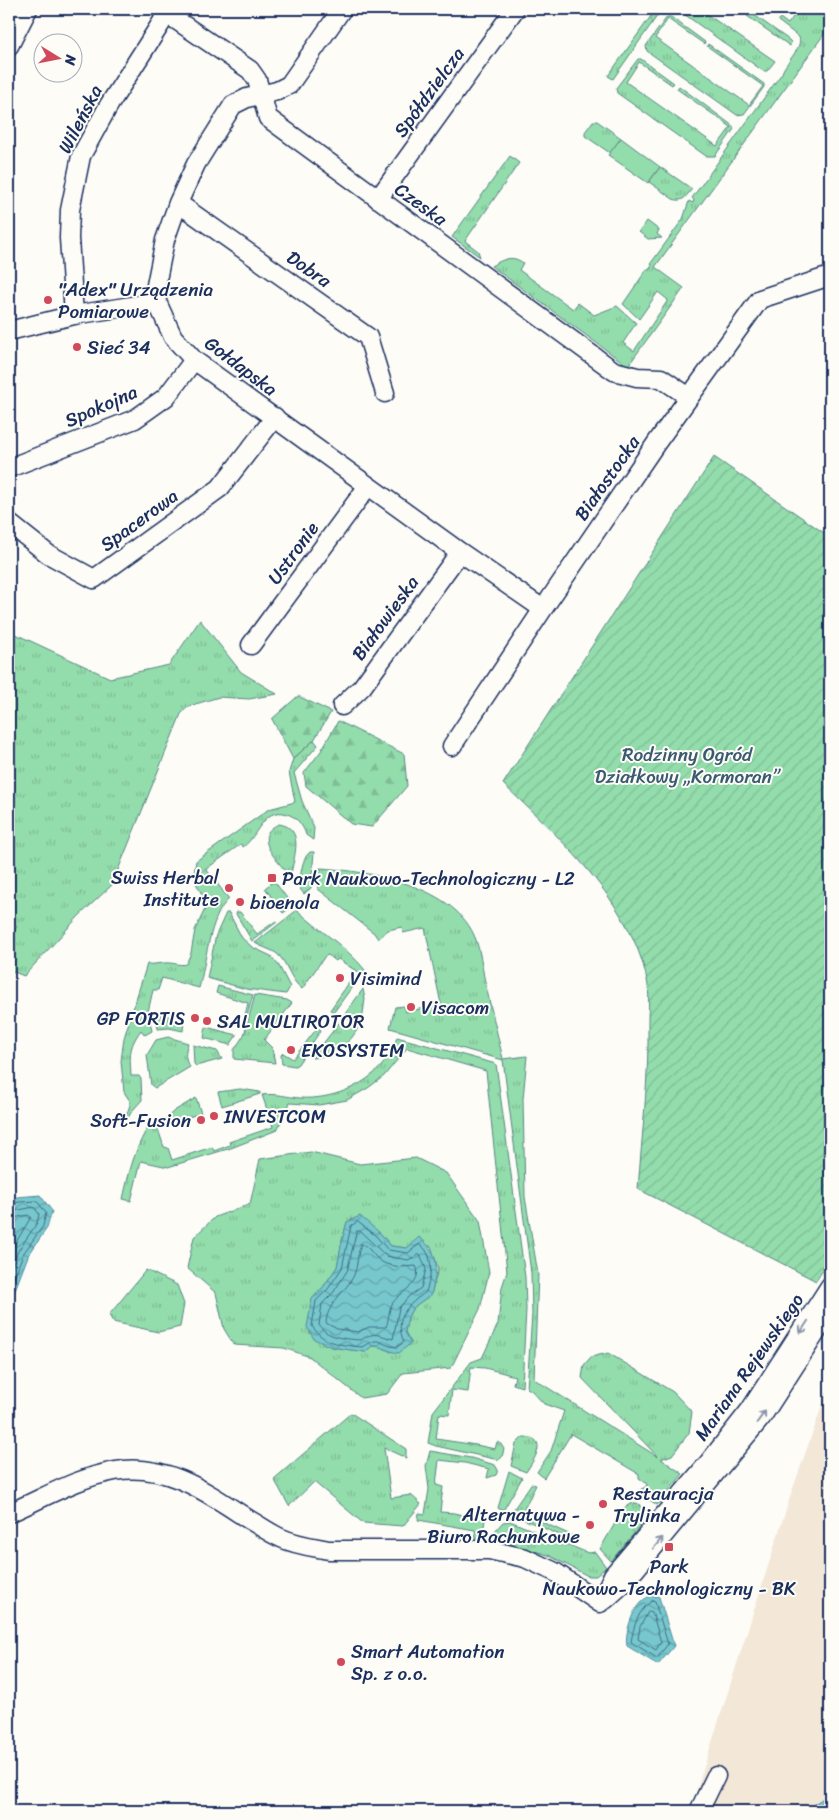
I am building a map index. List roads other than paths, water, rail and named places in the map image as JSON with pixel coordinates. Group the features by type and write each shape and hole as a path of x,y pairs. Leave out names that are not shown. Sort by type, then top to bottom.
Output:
{"street":[{"path":"9,46 28,9"},
{"name":"Gołdapska","path":"342,9 289,84 277,91 247,98 233,106 196,164 178,203 165,240 156,285 158,302 173,337 194,360 542,609"},
{"name":"Spółdzielcza","path":"378,199 515,9"},
{"name":"Czeska","path":"164,11 250,70 257,80 268,118 378,199 614,371 637,377 661,378 689,397"},
{"name":"Wileńska","path":"74,315 69,238 70,210 81,156 164,11"},
{"name":"Dobra","path":"178,203 368,337 385,393"},
{"name":"Białostocka","path":"452,746 542,609 689,397 760,299 830,276"},
{"path":"9,331 74,315 158,302"},
{"name":"Spokojna","path":"9,468 135,419 166,398 194,360"},
{"name":"Spacerowa","path":"9,523 48,554 94,579 220,488 275,418"},
{"name":"Ustronie","path":"251,645 368,486"},
{"name":"Białowieska","path":"342,706 362,687 460,552"},
{"name":"Mariana Rejewskiego","path":"600,1603 613,1575 709,1462 750,1410 830,1286"},
{"name":"Mariana Rejewskiego","path":"600,1603 624,1583 761,1418 830,1310"},
{"path":"9,1513 60,1488 99,1475 136,1469 158,1472 192,1484 281,1538 307,1546 329,1550 489,1550 525,1558 555,1572 600,1603"},
{"path":"699,1811 716,1776"}],"water":[{"path":"40,1195 52,1211 47,1228 28,1256 13,1295 9,1297 9,1201 17,1197"},
{"path":"360,1216 380,1233 391,1246 407,1248 419,1237 431,1250 436,1263 431,1295 412,1310 405,1332 411,1343 399,1353 376,1346 372,1346 365,1352 331,1347 314,1339 307,1327 312,1299 337,1267 347,1222"},
{"path":"653,1594 659,1597 674,1646 658,1665 627,1646 626,1642 634,1612 641,1602"},
{"path":"830,1794 830,1811 807,1811 814,1804"}],"place":[{"name":"\"Adex\" Urządzenia Pomiarowe","path":"48,300"},
{"name":"Sieć 34","path":"77,347"},
{"name":"Park Naukowo-Technologiczny - L2","path":"272,878"},
{"name":"Swiss Herbal Institute","path":"229,888"},
{"name":"bioenola","path":"240,902"},
{"name":"Visimind","path":"340,978"},
{"name":"Visacom","path":"411,1007"},
{"name":"GP FORTIS","path":"195,1018"},
{"name":"SAL MULTIROTOR","path":"207,1021"},
{"name":"EKOSYSTEM","path":"291,1050"},
{"name":"INVESTCOM","path":"214,1116"},
{"name":"Soft-Fusion","path":"201,1120"},
{"name":"Restauracja Trylinka","path":"603,1504"},
{"name":"Alternatywa - Biuro Rachunkowe","path":"590,1525"},
{"name":"Park Naukowo-Technologiczny - BK","path":"669,1547"},
{"name":"Smart Automation Sp. z o.o.","path":"341,1662"}],"park label":[{"name":"Rodzinny Ogród Działkowy „Kormoran”","path":"687,765"}]}
